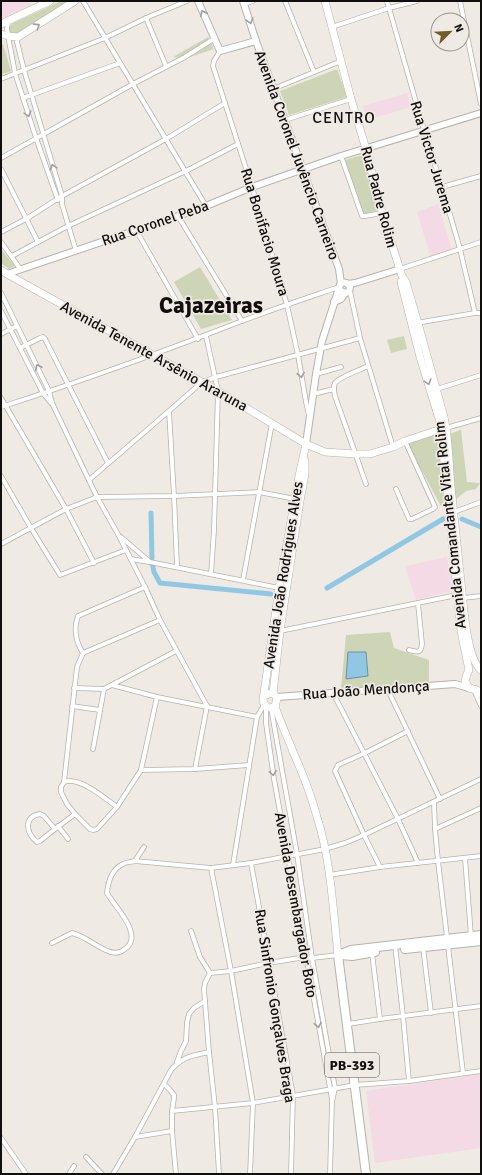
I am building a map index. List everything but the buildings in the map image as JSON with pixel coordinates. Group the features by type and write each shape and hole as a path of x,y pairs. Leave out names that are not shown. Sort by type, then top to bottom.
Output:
{"highway":[{"path":"338,955 352,956 396,947 423,947 481,935"},
{"path":"338,955 351,950 396,947 447,941 481,941"},
{"name":"PB-393","path":"338,955 366,1174"}],"main road":[{"path":"1,24 9,21 38,3 50,1"},
{"path":"4,35 18,37 75,1"},
{"path":"198,1 220,51 256,41"},
{"name":"Rua Padre Rolim","path":"325,1 382,213 401,273"},
{"name":"Avenida Coronel Juvêncio Carneiro","path":"244,2 256,41 302,170 339,269 344,277 345,288"},
{"name":"Rua Coronel Peba","path":"3,273 21,270 178,216 252,187 341,156 481,113"},
{"name":"Avenida Tenente Arsênio Araruna","path":"3,273 218,391 306,444 325,452 370,454 444,428"},
{"name":"Avenida João Rodrigues Alves","path":"264,696 270,643 306,444 320,349 334,302 341,299 345,288 355,283 401,273"},
{"name":"Avenida Comandante Vital Rolim","path":"401,273 406,282 415,323 420,357 440,422 444,428 460,597 469,642 474,660 480,669"},
{"name":"Avenida Comandante Vital Rolim","path":"415,323 437,389 444,428 454,512 461,631 468,673 465,681 476,689"},
{"path":"305,395 313,394"},
{"name":"Avenida João Rodrigues Alves","path":"275,695 280,631 305,474 304,455"},
{"path":"476,689 455,684 473,668 480,669"},
{"name":"Rua João Mendonça","path":"275,695 333,693 455,684"},
{"path":"269,706 278,701 275,695 268,693 264,696 263,700 279,718 295,754 317,817 325,849 329,875 338,955"}],"street":[{"path":"83,1 206,206"},
{"path":"1,79 105,38 146,18 187,1"},
{"path":"244,2 253,1"},
{"path":"285,1 314,72"},
{"name":"Rua Victor Jurema","path":"387,1 460,249 475,313"},
{"path":"332,27 389,8 417,1"},
{"path":"460,1 481,104"},
{"path":"146,18 166,66"},
{"path":"9,21 4,35 15,73 57,199 62,204"},
{"path":"18,37 17,42 24,70 62,196 62,204 76,251"},
{"path":"1,158 195,51 214,38"},
{"name":"Rua Bonifacio Moura","path":"220,51 214,61 213,66 226,103 287,305 309,416"},
{"path":"273,89 341,61"},
{"path":"23,98 120,63"},
{"path":"285,120 351,100"},
{"path":"1,232 26,219 62,196 166,139 226,103"},
{"path":"12,256 68,226 186,171 238,144"},
{"path":"341,156 360,214 365,216 382,213"},
{"path":"1,170 38,242"},
{"path":"442,187 481,176"},
{"path":"178,216 242,321"},
{"path":"136,230 198,339"},
{"path":"1,242 21,270"},
{"path":"401,273 481,242"},
{"path":"3,406 154,355 287,305 345,288 352,304 368,366 393,447"},
{"path":"1,293 49,391 52,404 97,497 132,560 176,651 207,706 195,769"},
{"path":"1,311 43,393 52,404"},
{"path":"415,323 481,313"},
{"path":"1,334 17,326"},
{"path":"206,336 218,391 216,494 211,574"},
{"path":"20,348 43,337 45,339 108,463"},
{"path":"89,480 202,382 360,338"},
{"path":"366,484 335,396 334,385 338,380 368,366"},
{"path":"316,374 342,367"},
{"path":"437,389 481,375"},
{"path":"313,394 334,389"},
{"path":"1,398 3,406 66,509 94,563"},
{"path":"169,411 177,566"},
{"path":"444,428 481,418"},
{"path":"243,580 272,423"},
{"path":"396,489 409,519 419,516 435,507 405,441"},
{"path":"1,476 60,575 126,550"},
{"path":"1,544 66,509 97,497 174,496 259,492 295,499"},
{"path":"454,512 481,502"},
{"path":"119,536 150,562"},
{"path":"132,560 177,566 279,588"},
{"path":"83,653 78,645 76,634 76,623 78,616 145,587"},
{"path":"280,631 418,603 460,597 481,596"},
{"path":"409,650 417,652 422,648 418,603"},
{"path":"157,697 141,770 117,807 97,829 90,829 67,804 61,792 61,787 64,782 77,668 83,653 160,620"},
{"path":"74,688 104,689 176,651"},
{"path":"112,685 157,697 257,717"},
{"path":"387,688 440,798"},
{"path":"93,750 104,689"},
{"path":"476,689 481,706"},
{"path":"333,693 398,819 418,863"},
{"path":"72,706 100,710"},
{"path":"233,865 257,717 269,706"},
{"name":"Avenida Desembargador Boto","path":"269,706 279,752 297,854 332,1089 330,1174"},
{"name":"Avenida Desembargador Boto","path":"269,706 266,723 270,753 306,957 332,1089"},
{"path":"380,867 335,771 338,765 408,731"},
{"path":"270,753 279,752"},
{"path":"141,770 195,769 249,765"},
{"path":"52,942 72,932 85,937 108,951 115,953 121,952 128,947 131,943 130,928 122,913 115,906 107,893 110,878 115,870 124,863 135,861 211,868 251,863 325,849 364,835 481,780"},
{"path":"64,782 75,782 94,790 117,807"},
{"path":"434,802 438,861 463,1073"},
{"path":"435,829 481,808"},
{"path":"68,839 56,827 44,816 40,814 32,817 28,824 28,828 37,842 40,841 56,827 75,814"},
{"path":"135,861 144,846"},
{"path":"329,875 380,867 481,856"},
{"path":"465,858 471,936"},
{"name":"Rua Sinfronio Gonçalves Braga","path":"251,863 293,1095 291,1174"},
{"path":"211,868 231,971 253,1103 250,1174"},
{"path":"191,930 200,957 210,973"},
{"path":"396,947 409,1081"},
{"path":"423,947 431,1013"},
{"path":"372,953 380,1019"},
{"path":"210,973 231,971 268,962 338,955"},
{"path":"210,973 204,989 209,1052 216,1107 219,1174"},
{"path":"113,1174 171,1070 177,1062 186,1041 189,1014 194,1008 205,1001"},
{"path":"348,1024 481,1006"},
{"path":"177,1062 186,1057 209,1052"},
{"path":"172,1111 253,1103 355,1085 409,1081 481,1070"},
{"path":"164,1084 174,1095 172,1131 176,1174"},
{"path":"135,1137 172,1131"},
{"path":"1,1138 26,1174"},
{"path":"86,1157 102,1174"},
{"path":"68,1174 74,1166"}],"shaded area":[{"path":"1,1 29,1 31,5 1,19"},
{"path":"407,93 411,107 367,120 363,106"},
{"path":"438,204 452,250 431,258 417,212"},
{"path":"447,557 453,591 416,600 405,566"},
{"path":"481,1074 481,1148 375,1163 366,1091"}],"green space":[{"path":"61,1 68,1 19,34 9,33 8,28 13,23"},
{"path":"208,37 214,49 184,59 173,57"},
{"path":"3,44 11,71 1,75 1,45"},
{"path":"337,69 347,97 289,115 280,91"},
{"path":"363,155 378,210 363,215 345,160"},
{"path":"1,249 15,266 9,269 1,263"},
{"path":"200,267 232,320 201,329 174,282"},
{"path":"404,336 407,349 391,353 387,340"},
{"path":"461,430 467,482 480,483 476,489 466,491 455,500 449,434"},
{"path":"438,434 445,506 441,506 407,443"},
{"path":"390,632 394,648 429,660 429,684 341,688 346,635"}],"water":[{"path":"348,652 366,652 368,676 346,679"}],"waterway":[{"path":"151,513 152,558"},
{"path":"327,588 443,519"},
{"path":"462,519 481,527"},
{"path":"152,562 154,572 160,583 271,594"}],"district":[{"name":"CENTRO","path":"344,118"},
{"name":"Cajazeiras","path":"211,305"}]}
